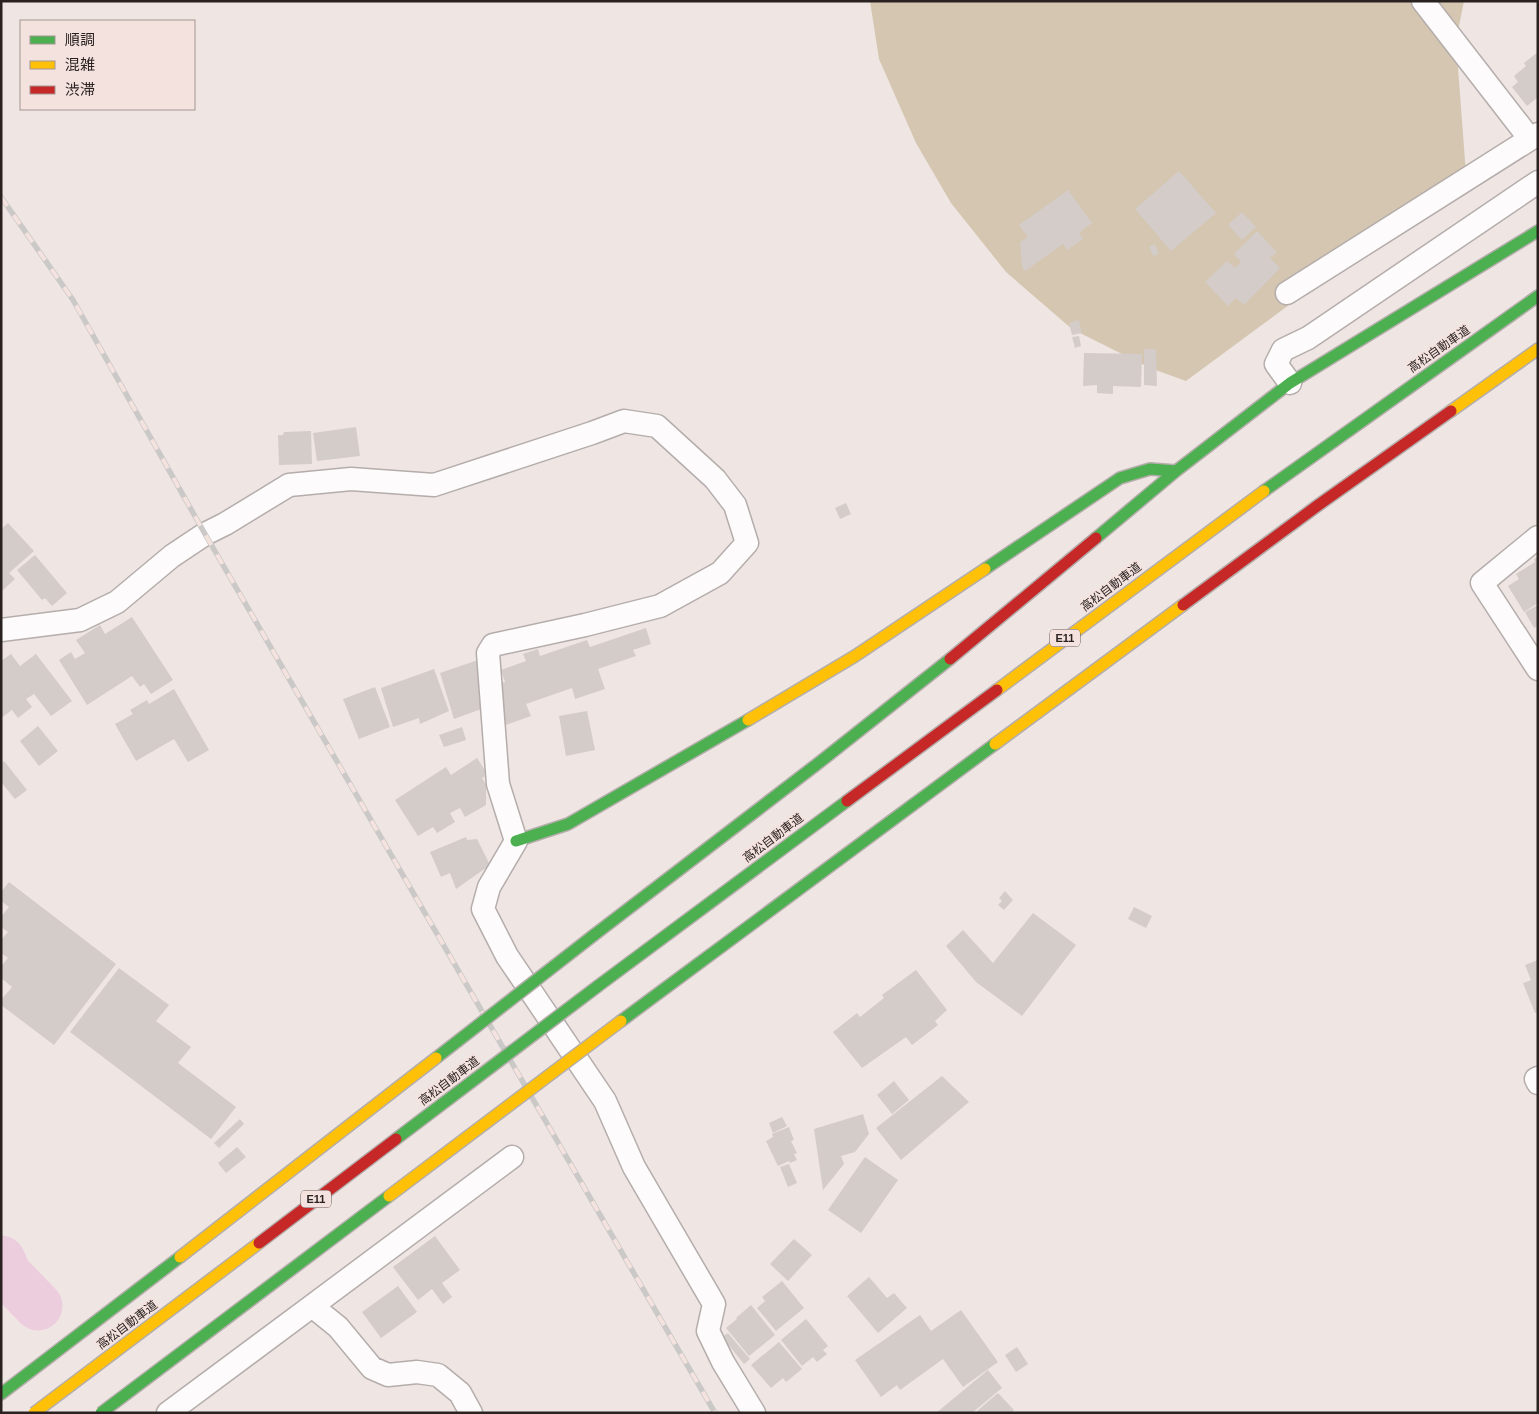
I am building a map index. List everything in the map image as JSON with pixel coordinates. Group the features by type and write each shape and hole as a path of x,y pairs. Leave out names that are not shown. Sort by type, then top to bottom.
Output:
{"main road":[{"path":"1,1394 180,1258 594,935 816,765 944,664 1176,471 1290,383 1538,230"},
{"name":"高松自動車道","path":"34,1413 598,986 1303,462 1538,296"},
{"path":"102,1413 621,1021 1317,506 1538,350"},
{"path":"516,841 568,824 830,671 1120,478 1150,469 1176,471"}],"street":[{"path":"1288,293 1534,136 1423,1"},
{"path":"1290,383 1276,364 1283,350 1308,338 1538,182"},
{"path":"1,630 80,620 117,602 172,556 205,534 226,524 290,485 351,479 434,486 624,421 657,426 715,479 735,506 746,543 720,573 660,606 585,625 493,644 488,654 498,784 516,841 488,887 483,909 507,956 605,1102 634,1167 714,1304 708,1331 723,1362 754,1413"},
{"path":"1538,537 1482,583 1538,669"},
{"path":"1538,1078 1536,1079 1538,1083"},
{"path":"168,1413 512,1157"},
{"path":"312,1306 338,1327 372,1368 388,1375 417,1372 438,1376 460,1393 471,1413"}],"shaded area":[{"path":"870,1 1464,1 1456,41 1466,174 1186,381 1150,368 1072,329 1006,272 951,203 916,143 879,59"}],"building":[{"path":"1538,52 1538,97 1527,106 1512,87 1518,82 1514,76 1526,66 1524,63"},
{"path":"1179,171 1216,213 1171,251 1135,209"},
{"path":"1068,190 1092,223 1079,233 1083,239 1067,250 1063,244 1025,271 1022,267 1020,242 1028,237 1019,225"},
{"path":"1242,212 1256,227 1242,240 1228,225"},
{"path":"1257,231 1277,252 1270,258 1280,268 1244,305 1236,298 1228,306 1205,282 1227,261 1235,268 1241,262 1234,254"},
{"path":"1155,244 1159,254 1153,256 1149,246"},
{"path":"1079,320 1082,333 1072,335 1069,323"},
{"path":"1079,336 1081,346 1075,348 1072,337"},
{"path":"1144,349 1156,349 1157,386 1144,385"},
{"path":"1084,353 1142,354 1141,387 1113,386 1113,394 1097,393 1097,385 1083,386"},
{"path":"356,427 360,456 317,461 313,433"},
{"path":"311,431 312,464 279,465 278,435 283,435 284,432"},
{"path":"846,503 851,514 840,519 835,508"},
{"path":"8,523 34,551 9,573 15,579 1,592 1,529"},
{"path":"35,555 67,593 52,606 45,598 42,600 17,570"},
{"path":"1538,557 1538,603 1524,612 1508,586 1519,579 1516,574 1535,562 1534,559"},
{"path":"1538,605 1538,626 1534,628 1525,612"},
{"path":"132,617 173,680 151,694 144,684 140,687 132,676 87,705 59,660 71,652 75,659 85,653 76,640 100,625 105,634"},
{"path":"646,628 651,644 633,650 636,656 598,669 605,689 575,699 572,688 526,704 531,716 506,725 502,713 500,683 505,682 501,670 526,661 523,654 538,649 540,656 587,640 590,647"},
{"path":"11,654 20,666 36,654 72,701 51,716 34,694 26,699 32,707 18,718 12,710 1,718 1,661"},
{"path":"481,659 483,683 478,685 484,708 454,719 440,673"},
{"path":"434,669 449,711 420,724 419,718 393,727 381,688"},
{"path":"375,687 390,727 359,739 343,699"},
{"path":"174,689 209,750 188,762 174,739 136,761 115,724 133,714 130,710 147,700 149,704"},
{"path":"587,711 595,750 566,756 559,716"},
{"path":"38,726 58,751 39,766 20,741"},
{"path":"462,727 466,740 444,747 439,735"},
{"path":"477,758 486,772 482,778 486,784 486,805 465,817 460,808 450,813 455,822 437,833 433,827 418,836 395,800 446,767 451,775"},
{"path":"4,761 27,790 15,799 1,782 1,764"},
{"path":"466,837 467,840 477,839 490,865 456,889 450,873 441,877 430,852"},
{"path":"9,882 116,964 54,1045 1,1005 1,1000 12,987 1,978 1,966 8,958 1,953 1,940 8,932 1,927 1,917 9,907 1,901 1,892"},
{"path":"1005,891 1013,900 1004,910 998,905 1002,901 999,898"},
{"path":"1134,907 1152,916 1146,928 1128,919"},
{"path":"1033,913 1076,945 1022,1016 976,982 946,946 963,930 993,963"},
{"path":"1538,960 1538,1012 1535,1013 1523,983 1531,980 1525,965"},
{"path":"119,968 169,1005 156,1021 191,1047 178,1063 236,1107 211,1139 70,1032"},
{"path":"916,970 947,1010 935,1021 938,1025 912,1045 906,1037 862,1068 833,1032 857,1013 860,1017 884,998 882,995"},
{"path":"942,1076 969,1102 901,1160 876,1128"},
{"path":"894,1081 909,1100 892,1114 877,1095"},
{"path":"863,1114 869,1134 855,1152 841,1156 844,1164 823,1190 814,1129"},
{"path":"782,1117 787,1126 773,1133 769,1123"},
{"path":"240,1119 244,1124 219,1148 214,1143"},
{"path":"789,1127 794,1140 791,1141 797,1153 794,1154 797,1160 778,1166 766,1141 773,1137 772,1134"},
{"path":"237,1147 246,1157 226,1173 218,1163"},
{"path":"865,1157 898,1180 861,1233 828,1210"},
{"path":"789,1164 797,1183 788,1187 780,1167"},
{"path":"435,1236 460,1270 442,1283 452,1297 443,1304 432,1289 418,1300 393,1267"},
{"path":"794,1239 812,1255 788,1281 770,1264"},
{"path":"869,1277 887,1298 894,1293 907,1308 878,1333 847,1296"},
{"path":"782,1281 804,1308 776,1331 757,1308 765,1301 762,1297"},
{"path":"398,1286 417,1312 381,1338 362,1312"},
{"path":"751,1305 775,1335 749,1356 726,1328"},
{"path":"961,1310 998,1362 963,1387 943,1359 900,1390 897,1385 881,1397 855,1360 920,1315 931,1331"},
{"path":"806,1319 828,1346 823,1350 827,1354 817,1362 813,1357 802,1366 781,1340"},
{"path":"728,1333 750,1359 744,1364 722,1337"},
{"path":"779,1342 802,1369 786,1382 783,1378 771,1388 751,1365"},
{"path":"1017,1347 1028,1364 1016,1372 1005,1355"},
{"path":"988,1370 1002,1388 972,1413 936,1413"},
{"path":"998,1393 1014,1410 1011,1413 979,1413 977,1411"}],"waterway":[{"path":"1,1260 7,1274 38,1306"}],"railway":[{"path":"1,197 73,300 205,534 715,1413"}],"traffic: fast":[{"path":"1096,538 1176,471 1290,383 1538,231"},
{"path":"1264,491 1538,296"},
{"path":"985,569 1120,478 1150,469 1176,471"},
{"path":"594,935 816,765 950,659"},
{"path":"516,841 568,824 748,720"},
{"path":"621,1021 995,744"},
{"path":"598,986 847,801"},
{"path":"436,1058 594,935"},
{"path":"396,1139 598,986"},
{"path":"101,1413 389,1196"},
{"path":"1,1394 180,1257"}],"traffic: slow":[{"path":"1451,411 1538,349"},
{"path":"997,690 1264,491"},
{"path":"748,720 855,656 985,569"},
{"path":"995,744 1183,605"},
{"path":"389,1196 621,1021"},
{"path":"180,1257 436,1058"},
{"path":"34,1413 259,1243"}],"traffic: jam":[{"path":"1183,605 1317,506 1451,411"},
{"path":"950,659 1096,538"},
{"path":"847,801 997,690"},
{"path":"259,1243 396,1139"}]}
